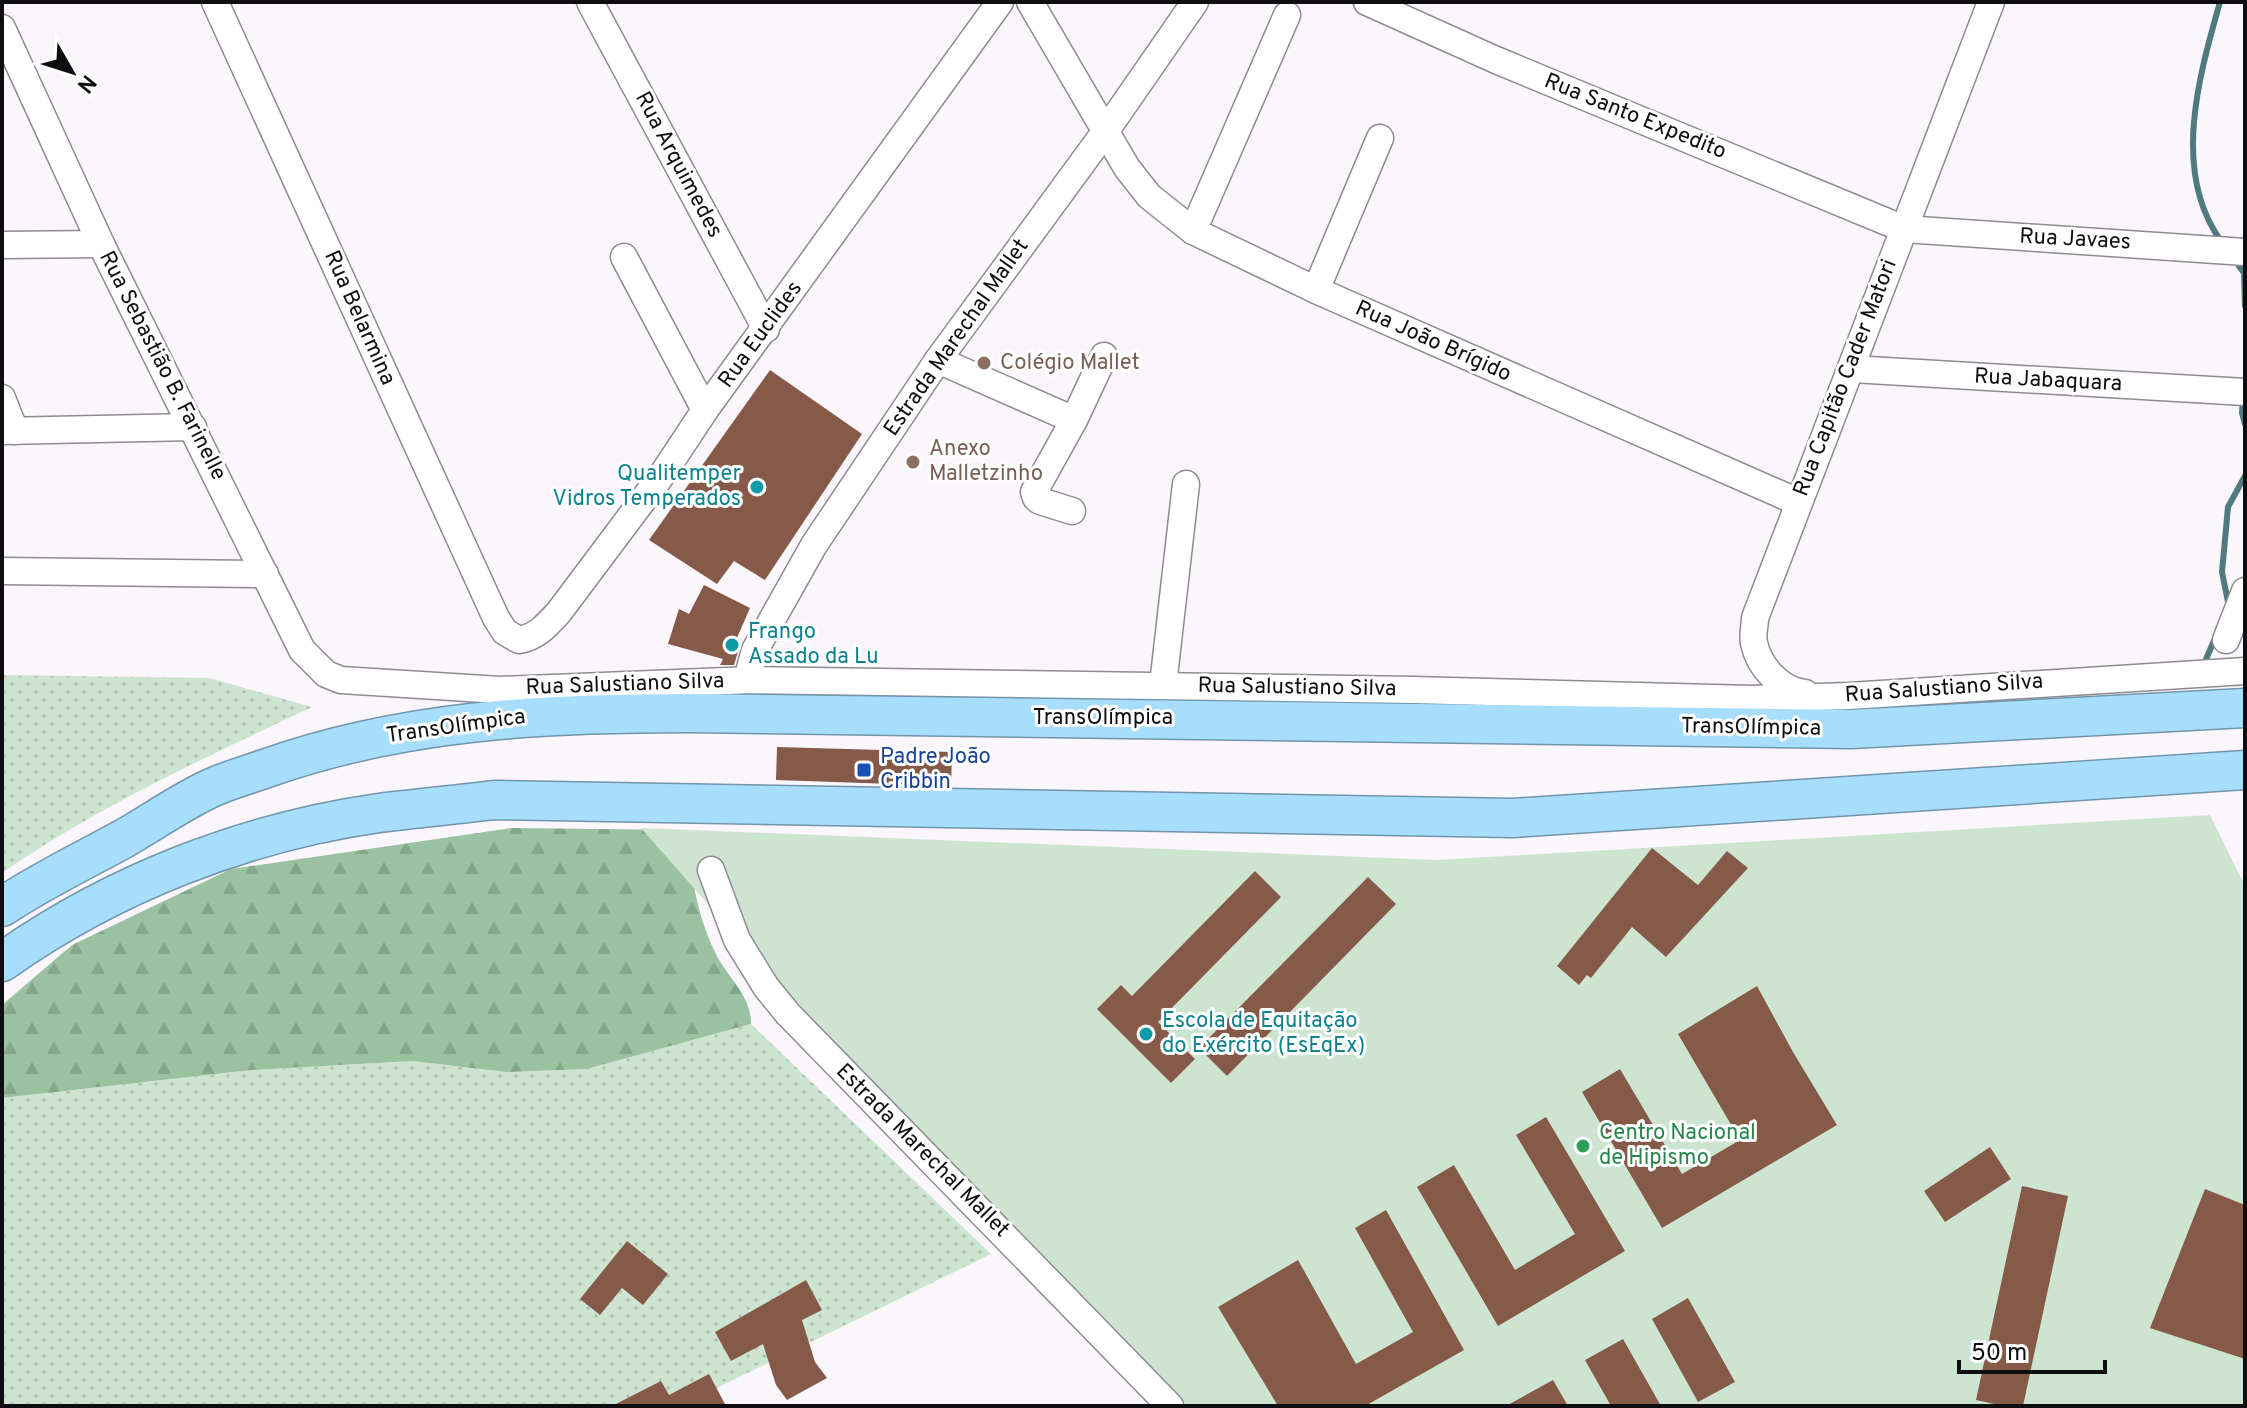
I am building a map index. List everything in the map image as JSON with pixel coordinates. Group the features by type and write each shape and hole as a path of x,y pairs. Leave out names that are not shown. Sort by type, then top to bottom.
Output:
{"highway":[{"path":"1209,719 1283,711 1591,712 1730,706 1751,699"},
{"name":"TransOlímpica","path":"2,907 30,888 125,838 207,789 301,756 398,732 566,713 1851,729 2245,708"},
{"path":"2,962 31,942 134,886 180,864 223,849 307,827 378,813 494,800 1513,818 2245,770"}],"street":[{"name":"Rua Belarmina","path":"215,2 505,632"},
{"name":"Rua Arquimedes","path":"590,2 766,329"},
{"name":"Rua Euclides","path":"505,632 519,640 530,638 559,612 664,472 705,410 1000,2"},
{"path":"1030,2 1105,132"},
{"name":"Estrada Marechal Mallet","path":"752,680 749,672 755,650 814,545 938,360 1105,132 1195,2"},
{"name":"Rua Santo Expedito","path":"1367,2 1511,66 1904,229"},
{"name":"Rua Capitão Cader Matori","path":"1849,696 1798,693 1787,689 1771,675 1759,657 1753,641 1755,618 1991,2"},
{"path":"1193,231 1287,15"},
{"name":"Rua Sebastião B. Farinelle","path":"2,28 101,244 302,650 326,674 348,682"},
{"name":"Rua João Brígido","path":"1105,132 1149,196 1193,231 1316,290 1798,502"},
{"path":"1316,290 1380,138"},
{"name":"Rua Javaes","path":"1904,229 2245,252"},
{"path":"2,245 101,244"},
{"path":"624,257 705,410"},
{"path":"1072,511 1040,501 1034,492 1074,420 1104,356"},
{"path":"938,360 1074,420"},
{"name":"Rua Jabaquara","path":"1852,369 2236,392"},
{"path":"2,398 8,431 193,427"},
{"path":"1163,685 1186,484"},
{"path":"2,571 265,574"},
{"path":"2226,640 2245,591"},
{"name":"Rua Salustiano Silva","path":"348,682 500,690 752,680 1163,685 1751,699 1849,696 2245,671"},
{"name":"Estrada Marechal Mallet","path":"711,870 737,940 788,1014 1170,1406"}],"green space":[{"path":"2,675 209,678 312,707 115,804 2,873"},
{"name":"Centro Nacional de Hipismo","path":"2210,815 2245,886 2245,1406 1150,1406 641,828 1437,860"},
{"path":"512,828 686,830 692,877 703,923 720,961 747,1004 751,1024 587,1069 506,1072 412,1061 252,1070 2,1098 2,1005 72,945 231,869"},
{"path":"751,1024 991,1254 680,1406 2,1406 2,1098 252,1070 412,1061 506,1072 587,1069"}],"building":[{"name":"Qualitemper Vidros Temperados","path":"770,370 862,434 765,580 734,561 717,584 649,540"},
{"path":"704,585 750,608 736,640 741,642 734,665 720,665 723,659 668,644 679,609 689,614"},
{"name":"Padre João Cribbin","path":"777,747 952,752 951,786 776,780"},
{"path":"1652,848 1698,885 1727,851 1748,868 1666,957 1632,927 1591,978 1587,975 1579,985 1557,966"},
{"path":"1255,871 1281,897 1158,1022 1195,1059 1171,1083 1097,1009 1121,985 1132,996"},
{"path":"1368,877 1396,904 1227,1076 1199,1048"},
{"path":"1757,986 1837,1125 1662,1228 1582,1092 1620,1069 1682,1174 1740,1140 1678,1034"},
{"path":"1546,1117 1625,1251 1498,1326 1417,1187 1454,1165 1515,1270 1575,1234 1516,1135"},
{"path":"1990,1147 2011,1179 1945,1222 1924,1191"},
{"path":"2022,1186 2068,1196 2023,1406 2003,1406 1976,1400"},
{"path":"2205,1189 2245,1205 2245,1359 2150,1328"},
{"path":"1386,1210 1464,1350 1365,1406 1278,1406 1218,1307 1298,1260 1356,1364 1413,1332 1355,1228"},
{"path":"627,1241 668,1274 643,1305 622,1288 600,1315 580,1299"},
{"path":"806,1280 822,1310 802,1320 815,1362 827,1378 787,1400 776,1385 763,1344 731,1361 715,1332"},
{"path":"1688,1298 1735,1382 1698,1402 1652,1319"},
{"path":"1623,1339 1661,1406 1611,1406 1585,1360"},
{"path":"709,1374 726,1406 612,1406 661,1381 669,1395"},
{"path":"1553,1380 1568,1406 1506,1406"}],"waterway":[{"path":"2220,2 2198,92 2193,155 2197,185 2206,214 2221,241"},
{"path":"2235,260 2244,273 2245,306"},
{"path":"2243,399 2245,424"},
{"path":"2229,607 2222,572 2228,507 2245,476"},
{"path":"2203,666 2216,636"}],"place":[{"name":"Colégio Mallet","path":"984,363"},
{"name":"Anexo Malletzinho","path":"913,462"},
{"name":"Qualitemper Vidros Temperados","path":"757,487"},
{"name":"Frango Assado da Lu","path":"732,645"},
{"name":"Padre João Cribbin","path":"864,770"},
{"name":"Escola de Equitação do Exército (EsEqEx)","path":"1146,1034"},
{"name":"Centro Nacional de Hipismo","path":"1583,1146"}]}
